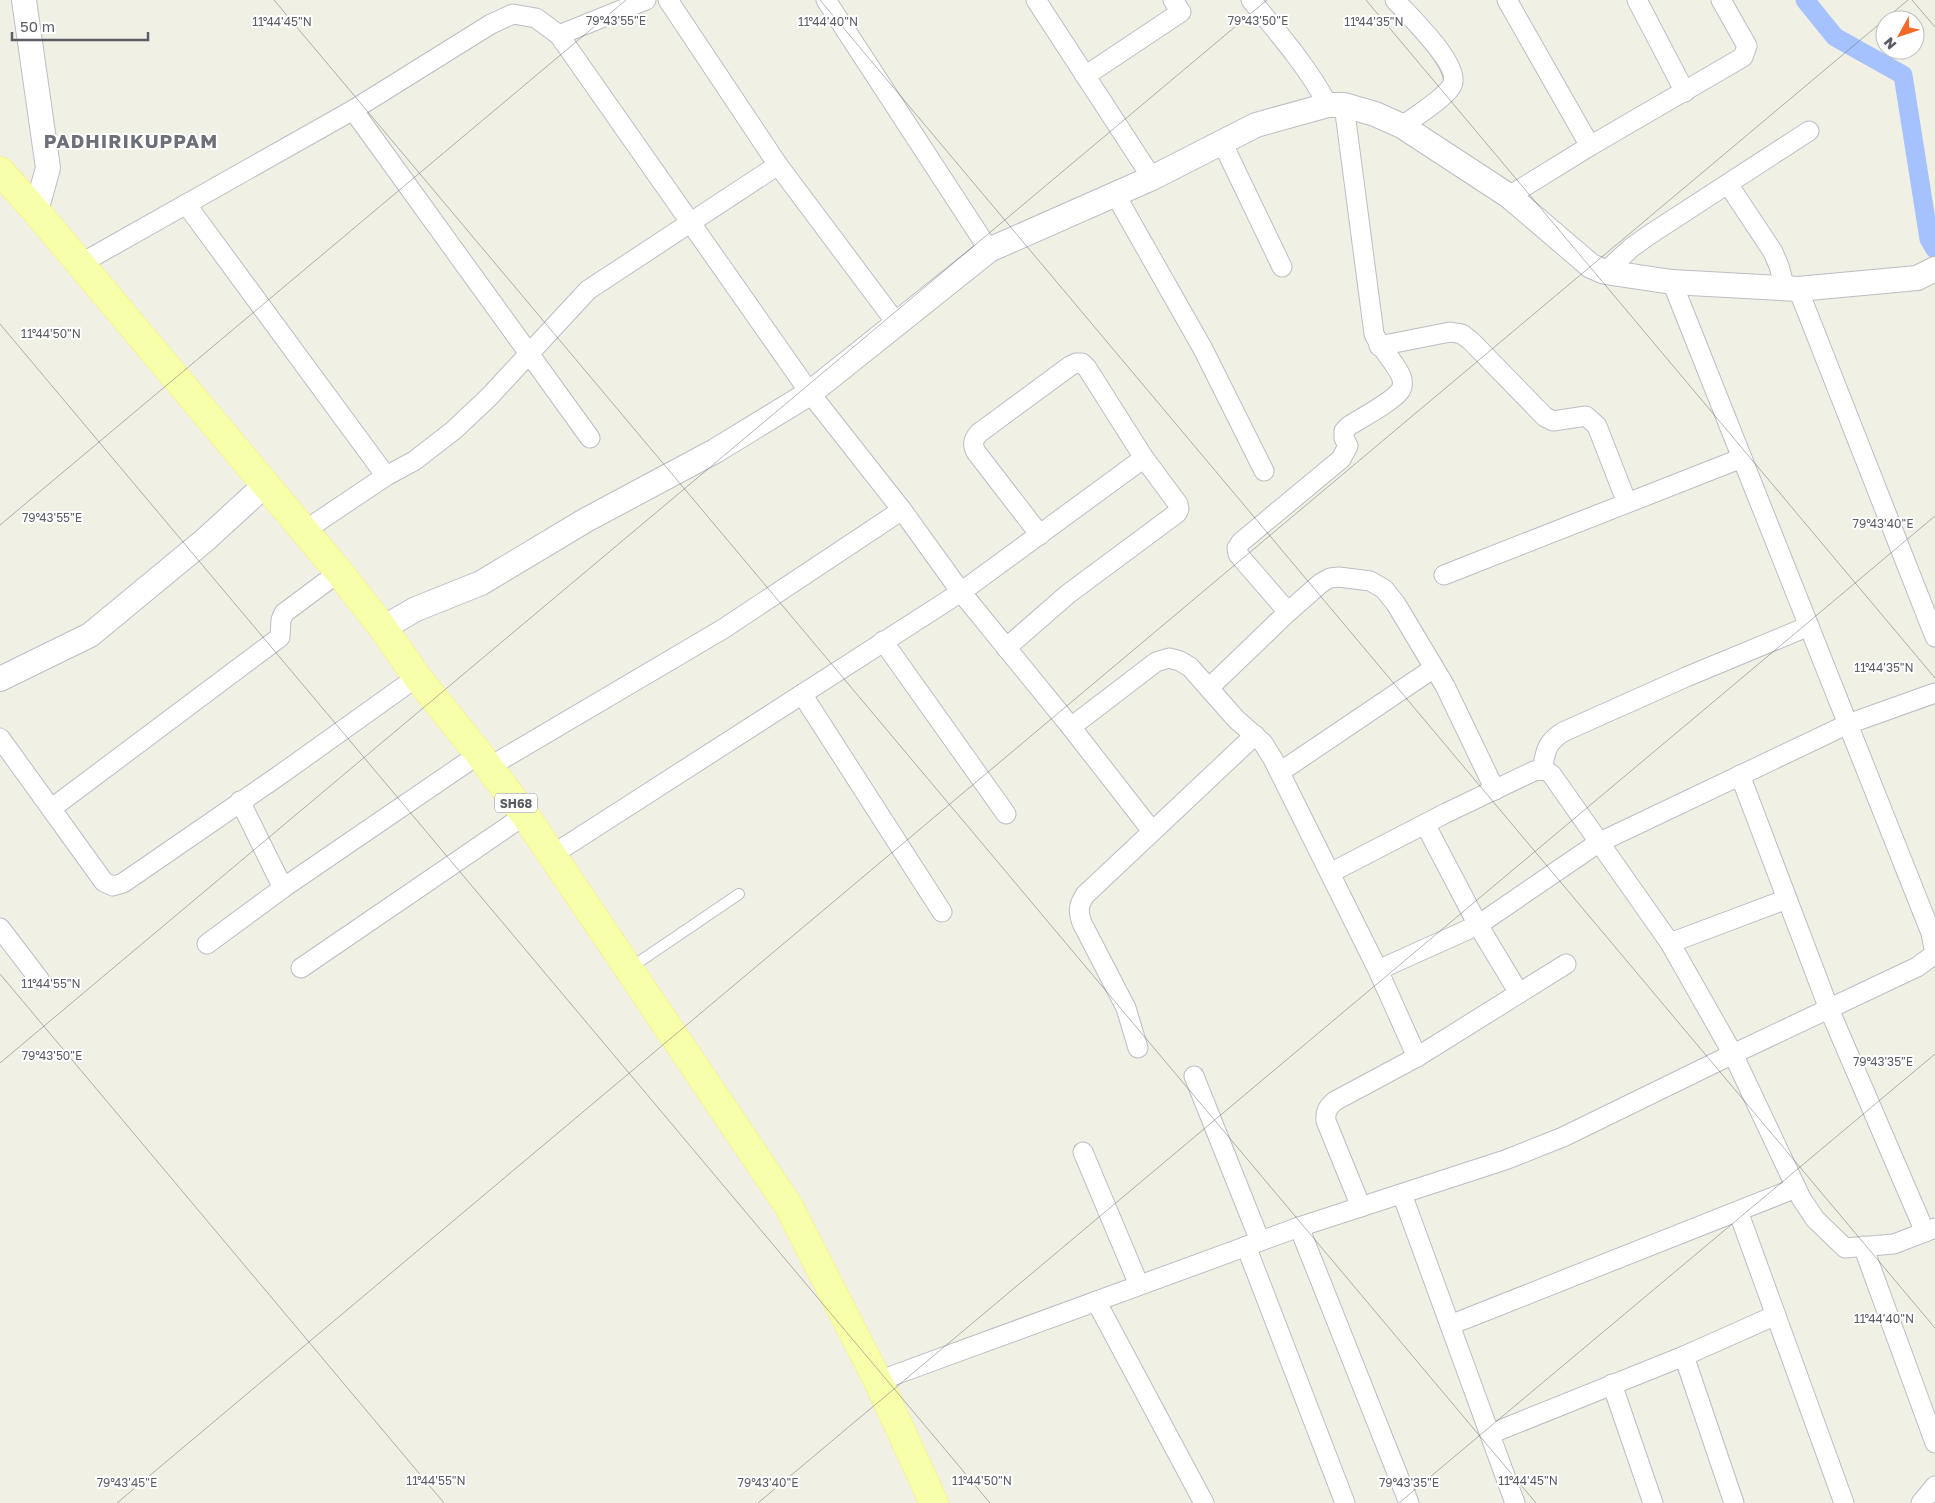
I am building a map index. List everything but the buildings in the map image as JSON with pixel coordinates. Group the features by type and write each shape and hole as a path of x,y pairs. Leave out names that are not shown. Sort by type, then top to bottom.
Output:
{"main road":[{"name":"SH68","path":"0,171 36,211 264,485 339,572 384,628 417,677 484,760 524,815 788,1205 878,1381 934,1503"}],"street":[{"path":"24,0 48,168 36,211"},
{"path":"526,0 536,18 559,35 810,393 902,510 961,592 1071,727 1152,831"},
{"path":"559,35 646,0"},
{"path":"668,0 778,164 897,324"},
{"path":"826,0 988,250"},
{"path":"1036,0 1152,178"},
{"path":"1085,76 1181,12 1173,0"},
{"path":"1251,0 1336,105 1374,334 1379,346 1401,376 1403,383 1401,390 1394,397 1344,431 1344,438 1348,446 1341,459 1241,542 1237,548 1238,554 1288,612"},
{"path":"1394,0 1442,53 1450,65 1454,76 1452,86 1444,94 1402,126"},
{"path":"1506,0 1590,146"},
{"path":"1637,0 1685,92"},
{"path":"1509,196 1742,57 1747,46 1721,0"},
{"path":"80,264 353,110 490,24 513,14 536,18"},
{"path":"384,628 416,608 481,583 586,520 715,451 810,393 988,250 1152,178 1256,125 1336,105 1375,114 1402,126 1509,196 1591,266 1605,272 1672,282 1792,288 1926,274"},
{"path":"353,110 590,438"},
{"path":"1605,272 1631,248 1809,131"},
{"path":"1222,142 1282,267"},
{"path":"304,531 386,476 414,461 454,430 489,397 588,290 778,164"},
{"path":"1728,184 1773,252 1792,288 1935,637"},
{"path":"1116,194 1203,349 1264,471"},
{"path":"186,204 386,476"},
{"path":"878,1381 1300,1226 1505,1160 1563,1137 1917,967 1935,954 1930,933 1672,282"},
{"path":"1379,346 1450,332 1462,334 1545,417 1553,421 1586,416 1593,421 1597,426 1627,503"},
{"path":"1006,648 1068,594 1177,513 1179,509 1178,504 1144,458 1082,363 1070,366 979,433 973,440 973,447 976,452 1040,535"},
{"path":"552,855 961,592 1144,458"},
{"path":"1444,575 1742,458"},
{"path":"0,679 90,635 206,540 264,485"},
{"path":"207,944 283,888 484,760 723,629 902,510"},
{"path":"52,808 280,637 281,620 284,613 339,572"},
{"path":"1209,688 1288,612 1330,578 1339,577 1370,581 1384,589 1396,604 1445,686 1495,790"},
{"path":"1542,770 1547,746 1563,732 1686,677 1809,626"},
{"path":"883,641 1006,814"},
{"path":"1071,727 1156,662 1169,658 1180,661 1190,667 1236,719 1263,743 1280,772 1378,970 1417,1057"},
{"path":"1280,772 1434,668"},
{"path":"0,738 104,882 113,886 123,882 277,777 417,677"},
{"path":"1378,970 1478,925 1598,843 1848,724 1935,693"},
{"path":"802,694 942,912"},
{"path":"1138,1048 1126,1008 1082,923 1079,905 1085,895 1255,736"},
{"path":"1330,873 1534,771 1547,771 1552,775 1670,943 1733,1054 1796,1188 1815,1219 1845,1248 1894,1244 1930,1230 1829,1009 1740,775"},
{"path":"240,801 283,888"},
{"path":"301,968 524,815"},
{"path":"1425,824 1478,925 1519,993"},
{"path":"1670,943 1787,899"},
{"path":"0,928 39,979"},
{"path":"1361,1207 1326,1121 1325,1114 1328,1107 1335,1101 1417,1057 1566,964"},
{"path":"1194,1076 1345,1503"},
{"path":"1083,1152 1139,1285"},
{"path":"1450,1325 1796,1188"},
{"path":"1402,1194 1515,1503"},
{"path":"1738,1211 1844,1503"},
{"path":"1300,1226 1410,1503"},
{"path":"1863,1246 1935,1444"},
{"path":"1096,1301 1204,1503"},
{"path":"1490,1434 1684,1356 1776,1315"},
{"path":"1684,1356 1734,1503"},
{"path":"1612,1384 1654,1503"},
{"path":"1921,1503 1935,1486"}],"lane":[{"path":"629,969 739,894"}],"waterway":[{"path":"1805,0 1835,37 1903,75 1929,239 1935,249"}],"district":[{"name":"PADHIRIKUPPAM","path":"131,140"}]}
